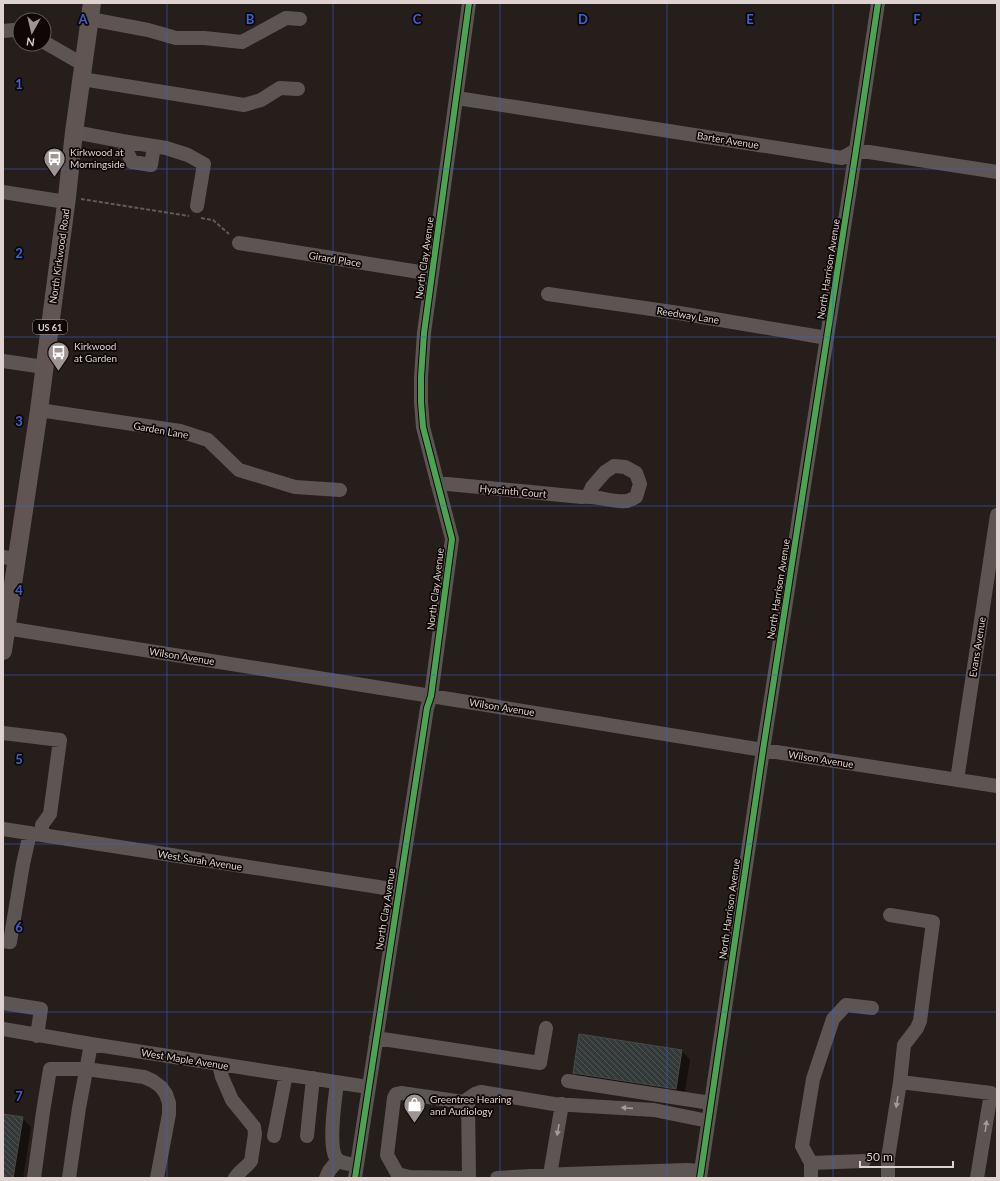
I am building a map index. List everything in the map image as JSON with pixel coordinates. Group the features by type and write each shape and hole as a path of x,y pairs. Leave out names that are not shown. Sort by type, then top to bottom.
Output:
{"main road":[{"name":"North Kirkwood Road","path":"3,651 6,628 10,558 39,410 67,200 74,132 91,11"}],"street":[{"name":"North Clay Avenue","path":"356,1171 427,708 432,696 452,539 423,427 420,376 432,274 469,3"},
{"name":"North Harrison Avenue","path":"700,1175 763,750 878,3"},
{"path":"91,11 176,38 204,38 242,42 286,18 300,19"},
{"path":"52,48 83,72 244,105 261,100 280,88 298,89"},
{"name":"Barter Avenue","path":"457,98 842,158 856,150"},
{"path":"74,132 166,148 188,155 204,164 195,213"},
{"path":"856,150 997,172"},
{"path":"3,192 67,200"},
{"name":"Girard Place","path":"239,243 432,274"},
{"name":"Reedway Lane","path":"548,294 679,313 827,338"},
{"path":"3,360 44,367"},
{"name":"Garden Lane","path":"39,410 180,431 208,440 239,470 295,487 340,490"},
{"name":"Hyacinth Court","path":"438,483 582,497 588,496"},
{"name":"Evans Avenue","path":"957,780 997,515"},
{"name":"Wilson Avenue","path":"6,628 763,750 997,786"},
{"path":"3,733 60,740 50,814 36,834 23,864 10,942 3,940"},
{"name":"West Sarah Avenue","path":"3,829 398,890"},
{"path":"888,1178 888,1158 900,1082 904,1044 917,1028 920,1021 933,922 890,915"},
{"path":"3,1003 42,1009 37,1036"},
{"path":"811,1178 811,1163 802,1146 813,1079 833,1019 846,1005 872,1008"},
{"path":"376,1038 540,1063 546,1028"},
{"name":"West Maple Avenue","path":"3,1029 37,1036 368,1087"},
{"path":"69,1178 91,1044"},
{"path":"219,1064 222,1077 232,1100 252,1124 255,1131 251,1162 237,1173 235,1178"},
{"path":"34,1178 50,1069 86,1069 144,1078 153,1081 161,1087 166,1094 169,1103 169,1114 157,1178"},
{"path":"274,1136 286,1074"},
{"path":"307,1136 313,1078"},
{"path":"568,1080 711,1103"},
{"path":"900,1082 990,1093 977,1178"},
{"path":"337,1083 332,1129 334,1150 336,1158 340,1162 356,1171"},
{"path":"468,1098 468,1178 410,1177 397,1173 387,1155 394,1098 396,1094 401,1092 463,1102 468,1098 475,1094 481,1092 562,1104 654,1110 708,1121"},
{"path":"550,1175 562,1104"},
{"path":"326,1178 329,1171 338,1160"},
{"path":"811,1163 864,1161"},
{"path":"497,1178 687,1170 700,1175"}],"path":[{"path":"67,200 195,213 213,220 239,243"}],"building":[{"path":"579,1034 682,1050 676,1089 573,1073"},
{"path":"3,1114 23,1117 13,1178 3,1178"}],"cycle path":[{"path":"355,1178 427,708 431,696 452,539 423,427 421,377 424,333 469,3"},
{"path":"700,1178 763,750 878,3"}],"place":[{"name":"Kirkwood at Morningside","path":"54,178"},
{"name":"Kirkwood at Garden","path":"58,372"},
{"name":"Greentree Hearing and Audiology","path":"415,1124"}]}
